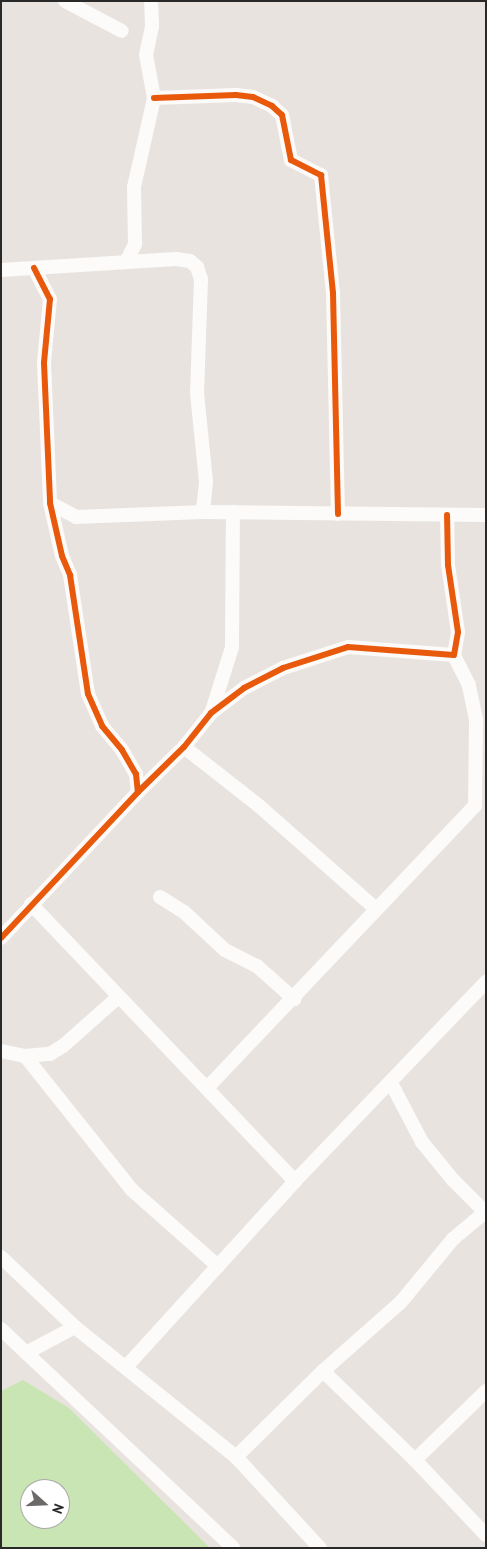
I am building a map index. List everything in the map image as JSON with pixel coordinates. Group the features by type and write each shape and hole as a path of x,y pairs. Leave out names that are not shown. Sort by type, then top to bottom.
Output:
{"street":[{"path":"65,1 122,31"},
{"path":"127,260 135,244 134,187 154,98 146,55 152,26 151,1"},
{"path":"154,98 236,95 253,97 272,106 282,115 291,160 321,175 333,293 338,514"},
{"path":"1,270 127,260 190,261 198,267 201,278 197,393 206,482 203,512"},
{"path":"34,268 50,299 44,363 50,503 62,556 70,575 88,694 102,726 122,750 136,774 138,792"},
{"path":"50,503 76,516 203,512 486,515"},
{"path":"211,713 232,647 233,512"},
{"path":"207,1088 294,999 376,909 480,806 476,719 469,685 454,655 458,632 448,565 447,515"},
{"path":"1,938 138,792 184,747 211,713 244,688 272,672 348,647 454,655"},
{"path":"184,747 258,806 376,909"},
{"path":"160,897 184,912 224,950 257,966 294,999"},
{"path":"31,904 117,998 207,1088 295,1181"},
{"path":"126,1367 295,1181 486,982"},
{"path":"1,1051 26,1056 50,1054 63,1046 117,998"},
{"path":"26,1056 132,1190 218,1266"},
{"path":"236,1457 324,1371 401,1302 453,1239 485,1213 453,1180 422,1142 391,1083"},
{"path":"1,1257 75,1327 236,1457 318,1547"},
{"path":"26,1353 75,1327"},
{"path":"1,1330 233,1548"},
{"path":"324,1371 415,1460 486,1535"},
{"path":"415,1460 486,1391"}],"green space":[{"path":"23,1380 69,1408 210,1548 1,1548 1,1391"}],"cycle path":[{"path":"154,98 236,95 253,97 272,106 282,115 291,160 321,175 333,293 338,514"},
{"path":"34,268 50,299 44,363 50,503 62,556 70,575 88,694 102,726 122,750 136,774 138,792"},
{"path":"1,938 138,792 184,747 211,713 244,688 283,668 348,647 454,655 458,632 448,565 447,515"}]}
